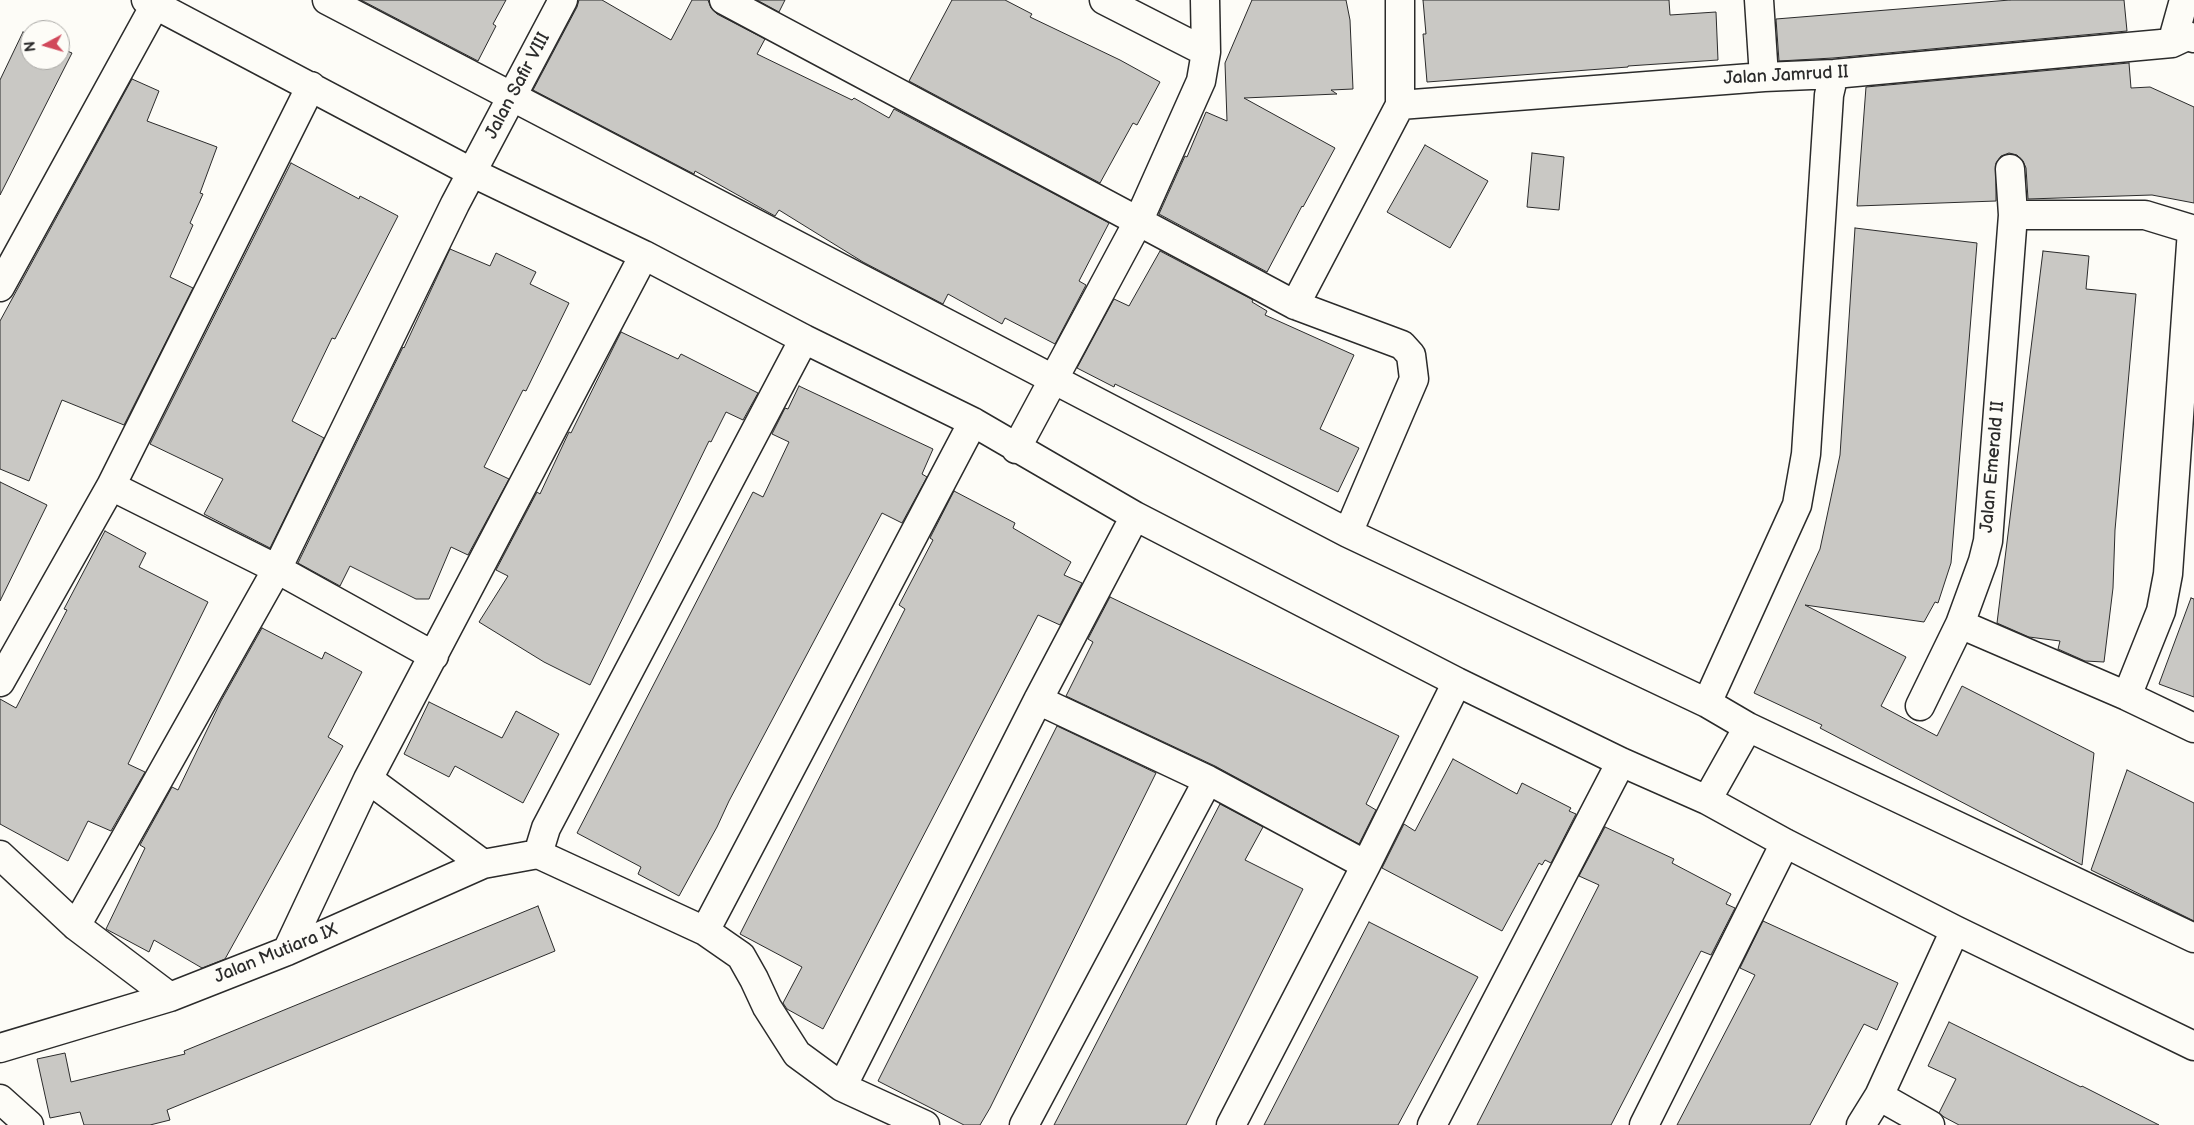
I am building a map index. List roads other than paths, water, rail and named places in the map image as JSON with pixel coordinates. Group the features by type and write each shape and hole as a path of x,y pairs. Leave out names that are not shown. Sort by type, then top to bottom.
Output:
{"street":[{"path":"327,0 1348,533 1707,703 1748,727 2194,938"},
{"name":"Jalan Safir VIII","path":"76,926 277,570 454,204 473,173 563,0"},
{"path":"724,0 1295,305 1402,345 1411,355 1414,379 1348,533"},
{"path":"1104,0 1206,52"},
{"path":"1016,449 1138,222 1201,81 1206,52 1205,0"},
{"path":"1295,305 1400,104 1400,0"},
{"path":"1759,0 1764,77"},
{"path":"2183,40 2184,0"},
{"path":"0,287 150,2 473,173 644,256 804,339 973,422 1016,449 1135,516 1457,682 1621,762 1708,800 1954,930 2194,1046"},
{"name":"Jalan Jamrud II","path":"1400,104 1764,77 1834,74 2183,40"},
{"path":"1707,703 1797,505 1806,454 1829,96 1834,74"},
{"path":"0,682 111,486 311,86"},
{"name":"Jalan Emerald II","path":"1920,706 1960,624 1988,541 2013,215 2010,169"},
{"path":"2013,215 2144,215 2193,230 2168,574 2161,611 2127,696"},
{"path":"286,952 368,779 644,256"},
{"path":"804,339 546,828 538,854 705,931 741,956 767,1007 797,1054 842,1086 925,1125"},
{"path":"705,931 973,422"},
{"path":"111,486 277,570 434,656"},
{"path":"842,1086 1038,700 1135,516"},
{"path":"1960,624 2127,696 2194,728"},
{"path":"1231,1125 1366,865 1457,682"},
{"path":"1038,700 1208,780 1366,865"},
{"path":"1708,800 1748,727"},
{"path":"1432,1125 1621,762"},
{"path":"368,779 484,864"},
{"path":"1024,1125 1208,780"},
{"path":"1644,1125 1785,842"},
{"name":"Jalan Mutiara IX","path":"4,1046 170,997 286,952 484,864 538,854"},
{"path":"0,855 76,926 170,997"},
{"path":"1861,1125 1879,1096 1954,930"},
{"path":"1879,1096 1930,1125"},
{"path":"0,1099 29,1125"}]}
